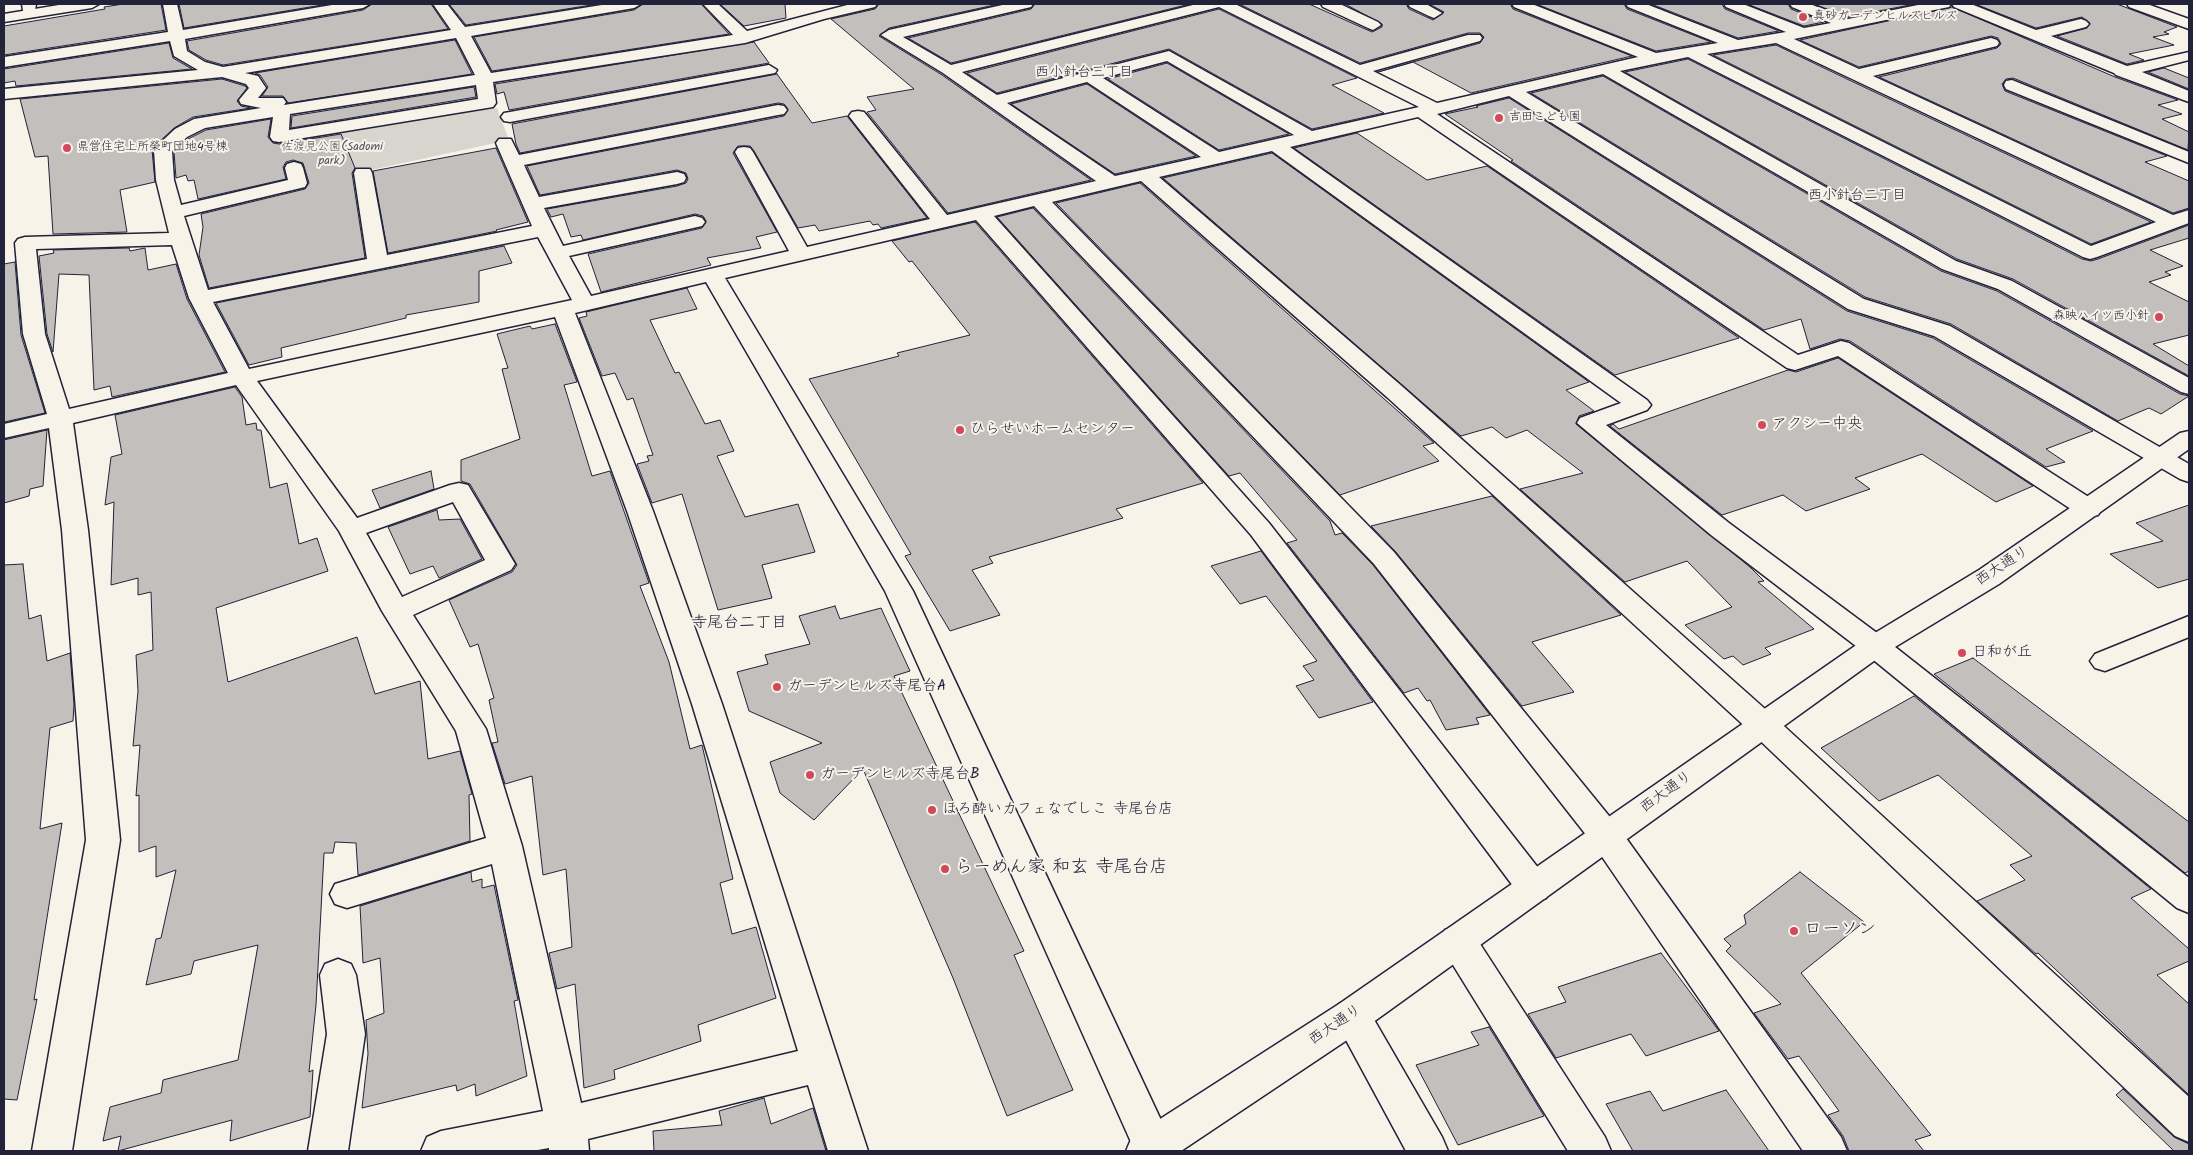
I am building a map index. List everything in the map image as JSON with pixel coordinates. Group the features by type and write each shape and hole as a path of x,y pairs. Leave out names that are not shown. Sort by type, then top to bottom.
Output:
{"street":[{"path":"4,18 29,9 92,4"},
{"path":"170,4 180,53 200,65 252,80 258,88 247,100 264,104 749,41"},
{"path":"4,62 90,50 363,4"},
{"path":"282,111 279,137 487,103 484,75 462,34 440,4"},
{"path":"4,94 226,71 462,34 634,4"},
{"path":"710,4 749,41"},
{"path":"510,117 627,77 749,41 755,33 812,17 870,4"},
{"path":"1026,4 889,35 950,70 1112,183"},
{"path":"950,70 1214,4"},
{"path":"1224,4 1359,70 1429,110 1795,363 1841,348 2089,509"},
{"path":"1328,4 1373,25"},
{"path":"1415,4 1434,13"},
{"path":"1519,4 1654,58"},
{"path":"1633,4 1735,44"},
{"path":"1731,4 1802,33"},
{"path":"1796,4 1845,23"},
{"path":"1959,4 2189,97"},
{"path":"2134,4 2189,24"},
{"path":"4,431 242,377 574,306 1654,58 1778,38 1928,5"},
{"path":"2034,35 2081,24"},
{"path":"1359,70 1474,38"},
{"path":"1778,38 1856,75 2181,219"},
{"path":"1856,75 1991,43"},
{"path":"1692,53 2090,253 2181,219"},
{"path":"994,101 1169,56 1310,137"},
{"path":"2099,77 2187,56"},
{"path":"1605,69 1949,265 2005,285 2189,387"},
{"path":"504,82 769,70"},
{"path":"484,75 282,111 200,123 181,133 163,150 165,180 177,226 200,298 242,377 351,528 396,611 470,729 505,846 567,1138"},
{"path":"1090,76 1215,158"},
{"path":"627,77 656,134"},
{"path":"2012,85 2189,158"},
{"path":"1511,90 1856,304 1942,331 2189,474"},
{"path":"514,161 778,110"},
{"path":"858,116 942,221"},
{"path":"505,143 544,230 557,253 640,511 707,704 848,1151"},
{"path":"1275,145 1639,405 1589,424 1720,528 1874,646 2189,898"},
{"path":"744,152 801,254"},
{"path":"52,1151 103,840 75,530 60,418 34,334 25,243 177,226 298,183 294,168"},
{"path":"362,173 378,262"},
{"path":"1145,176 1396,393 1762,724 2189,1123"},
{"path":"533,204 678,178"},
{"path":"1038,199 1384,558 1606,836 1827,1151"},
{"path":"981,212 1260,528 1534,888"},
{"path":"557,253 695,222"},
{"path":"200,298 544,230"},
{"path":"712,274 899,591 1150,1149"},
{"name":"西大通り","path":"1150,1149 1352,1016 1874,646 1989,577 2189,438"},
{"path":"351,528 459,491 501,564 396,611"},
{"path":"2105,661 2189,626"},
{"path":"347,894 505,846"},
{"path":"1458,941 1591,1151"},
{"path":"328,1151 346,1034 338,974"},
{"path":"1352,1016 1428,1151"},
{"path":"441,1151 567,1138 820,1064"}],"green space":[{"name":"佐渡見公園(Sadomi park)","path":"467,108 469,112 497,108 509,140 311,183 298,136"}],"building":[{"path":"123,4 161,4 166,30 4,55 4,26 105,9 104,7"},
{"path":"179,4 328,4 184,28"},
{"path":"372,4 431,4 448,29 223,65 206,60 189,50 187,41 363,10"},
{"path":"449,4 598,4 466,25"},
{"path":"643,4 701,4 729,34 492,71 474,37 634,10"},
{"path":"720,4 785,4 786,18 744,26"},
{"path":"879,4 999,4 889,28 879,36 942,75 1091,180 948,213 867,112 876,110 867,97 914,89 831,19 875,9"},
{"path":"1035,4 1190,4 951,63 908,38 1031,9"},
{"path":"1239,4 1309,4 1372,32 1382,27 1382,24 1345,4 1406,4 1409,9 1433,20 1444,12 1429,4 1510,4 1513,9 1632,56 1471,93 1413,62 1480,43 1484,37 1480,33 1468,33 1360,63"},
{"path":"1536,4 1624,4 1627,9 1711,42 1656,51"},
{"path":"1651,4 1722,4 1725,9 1779,31 1738,38"},
{"path":"1747,4 1788,4 1791,9 1824,22 1804,26"},
{"path":"1814,4 1915,4 1848,17"},
{"path":"1975,4 2117,4 2177,27 2164,32 2169,34 2153,37 2174,45 2129,54 2144,60 2127,64 2057,36 2087,28 2090,23 2082,17 2036,28"},
{"path":"1952,7 2115,77 2178,100 2158,105 2182,114 2162,119 2189,132 2188,150 2013,78 2006,79 2002,84 2005,91 2167,156 2145,162 2189,181 2189,208 2173,213 1879,77 1997,48 2001,44 1998,38 1991,36 1859,67 1800,40"},
{"path":"1219,9 1357,78 1332,85 1384,113 1312,129 1169,49 997,93 967,73"},
{"path":"455,40 472,74 288,103 283,96 262,96 268,87 260,75 255,73"},
{"path":"754,42 769,63 509,110 504,92 497,94 495,84"},
{"path":"169,43 173,58 192,69 16,86 15,81 4,83 4,69"},
{"path":"1776,45 2151,222 2091,244 1713,55"},
{"path":"1688,59 2082,259 2091,261 2098,259 2189,225 2189,238 2150,250 2183,266 2165,272 2171,275 2149,282 2189,302 2189,335 2153,344 2189,366 2189,376 2013,279 1957,259 1625,72"},
{"path":"1167,63 1289,134 1219,150 1108,79"},
{"path":"2164,68 2189,78 2189,89 2148,72"},
{"path":"777,74 812,123 847,116 927,218 881,228 878,224 873,225 870,221 819,231 815,225 798,228 754,151 750,146 738,146 733,153 777,232 756,237 761,248 707,258 711,265 601,292 588,254 702,228 706,221 703,216 695,214 583,240 581,235 571,237 563,214 551,217 547,209 677,186 686,183 688,179 686,173 677,170 540,195 527,166 784,116 788,109 784,104 778,103 520,153 512,124"},
{"path":"1603,76 1941,271 1997,291 2180,394 2189,396 2161,414 2149,408 2118,421 1951,324 1865,297 1531,93"},
{"path":"222,79 247,88 237,101 241,106 251,108 193,117 174,128 156,145 152,150 155,182 120,190 127,232 53,234 48,156 35,157 20,99"},
{"path":"1087,84 1196,156 1115,174 1011,104"},
{"path":"474,87 476,97 291,128 292,116"},
{"path":"1509,98 1847,311 1933,338 2093,431 2046,449 2065,462 2046,467 1850,341 1840,339 1810,349 1801,319 1764,330 1511,161 1513,160 1445,114"},
{"path":"271,119 268,137 273,143 279,144 341,134 355,168 352,173 365,258 209,288 199,255 203,227 201,214 305,189 309,183 303,163 293,160 286,162 283,167 286,179 198,199 194,180 188,181 186,175 176,178 174,152 188,139 206,130"},
{"path":"1357,133 1427,180 1487,166 1739,338 1615,375 1294,148"},
{"path":"496,148 528,222 497,231 388,253 373,171"},
{"path":"1272,153 1589,382 1566,390 1594,411 1579,416 1576,424 1751,568 1764,581 1758,582 1814,629 1765,648 1771,654 1743,665 1733,656 1724,659 1685,625 1732,607 1687,561 1625,582 1520,489 1583,473 1527,430 1506,438 1492,427 1461,436 1163,178"},
{"path":"1140,183 1434,443 1423,446 1439,461 1340,495 1056,203"},
{"path":"1033,208 1330,521 1335,535 1342,533 1373,565 1490,715 1476,718 1479,724 1446,730 1430,700 1427,701 1418,688 1404,693 1287,543 1297,540 1240,473 1229,476 997,217"},
{"path":"975,222 1203,483 1116,509 1123,518 989,557 993,563 972,570 1000,615 950,631 905,556 911,554 809,379 899,356 897,353 970,335 912,261 909,262 892,241"},
{"path":"504,246 512,263 479,271 479,302 406,315 406,318 281,348 282,357 249,365 216,303"},
{"path":"129,248 130,251 145,248 148,270 176,264 187,299 225,372 112,397 110,386 94,390 89,275 59,274 53,352 47,334 39,256 54,253 53,250"},
{"path":"15,262 21,335 45,413 4,422 4,264"},
{"path":"687,288 697,309 650,320 675,373 679,372 705,424 720,420 734,451 717,456 745,517 798,504 815,552 762,565 772,598 718,610 682,494 652,503 637,464 649,461 647,456 653,455 633,398 627,400 615,373 602,376 579,318 587,316 586,312"},
{"path":"555,324 577,382 564,385 592,476 610,471 649,583 640,586 669,662 690,749 702,745 733,879 720,883 732,934 756,927 776,998 698,1025 701,1041 614,1070 615,1079 584,1088 575,984 557,989 549,953 572,947 566,869 543,875 532,776 505,784 492,743 498,742 489,700 494,698 478,644 470,647 449,600 512,572 517,565 470,484 461,481 461,460 520,439 502,369 508,368 497,334 530,326 532,329"},
{"path":"1838,358 2033,486 1996,502 1922,454 1855,478 1870,489 1806,511 1783,495 1722,515 1610,426 1613,424 1619,429 1788,370 1796,372"},
{"path":"235,387 242,397 246,425 256,423 257,430 261,430 270,488 287,483 299,544 317,538 328,571 216,608 228,682 357,637 375,694 420,681 428,759 460,751 472,794 469,795 470,841 358,875 356,843 335,842 333,853 324,853 316,1005 309,1072 313,1070 310,1117 230,1141 232,1120 118,1151 121,1136 103,1141 110,1107 161,1093 163,1080 238,1060 258,945 194,961 191,974 146,985 156,939 161,938 176,870 156,877 156,846 139,852 139,795 136,796 140,745 133,746 138,691 136,655 153,650 151,592 138,595 138,578 111,585 114,502 105,505 111,457 122,454 115,415"},
{"path":"47,430 43,486 30,489 29,496 4,503 4,440"},
{"path":"431,471 434,489 380,508 372,490"},
{"path":"1492,496 1621,615 1532,642 1574,692 1522,706 1395,551 1371,526"},
{"path":"2189,505 2189,579 2158,588 2110,554 2163,541 2136,523"},
{"path":"437,510 439,520 460,519 482,559 439,578 433,566 410,574 388,527"},
{"path":"1261,551 1373,702 1319,718 1296,686 1314,680 1303,666 1317,661 1266,596 1240,604 1211,566"},
{"path":"23,564 29,619 41,615 47,661 70,653 74,704 73,721 50,728 40,829 62,823 34,1000 37,999 17,1100 4,1099 4,565"},
{"path":"835,606 840,619 881,608 910,671 894,676 1024,951 1014,955 1073,1090 1007,1116 953,978 863,769 814,820 780,793 770,762 822,743 749,711 737,672 768,664 765,655 810,644 799,616"},
{"path":"1973,658 2189,822 2189,871 2185,873 1934,674"},
{"path":"1914,696 2151,889 2131,898 2189,949 2189,961 2157,975 2189,1004 2189,1095 2038,953 2036,954 1977,901 2025,880 2010,865 2032,856 1938,775 1879,801 1821,748"},
{"path":"471,872 472,882 482,879 482,888 494,885 518,1000 514,1001 527,1076 476,1096 475,1084 457,1091 456,1085 362,1108 368,1054 366,1020 384,1013 380,958 363,963 360,906"},
{"path":"1800,872 1864,922 1801,973 1931,1135 1915,1140 1924,1151 1849,1151 1843,1136 1828,1115 1839,1111 1799,1056 1788,1059 1754,1013 1781,1004 1726,951 1731,946 1724,939 1746,924 1744,915"},
{"path":"1661,953 1719,1031 1646,1056 1631,1034 1556,1058 1528,1014 1566,1002 1558,987"},
{"path":"1489,1027 1544,1116 1458,1145 1416,1065 1479,1045 1471,1032"},
{"path":"2123,1089 2174,1137 2189,1144 2189,1151 2174,1151 2116,1095"},
{"path":"1726,1090 1769,1151 1633,1151 1606,1104 1650,1091 1663,1111"},
{"path":"764,1098 771,1124 813,1108 826,1151 654,1151 653,1131 722,1125 719,1111"}],"place":[{"name":"真砂ガーデンヒルズヒルズ","path":"1803,17"},
{"name":"吉田こども園","path":"1499,118"},
{"name":"県営住宅上所榮町団地4号棟","path":"67,148"},
{"name":"森映ハイツ西小針","path":"2159,317"},
{"name":"アクシー中央","path":"1762,425"},
{"name":"ひらせいホームセンター","path":"960,430"},
{"name":"日和が丘","path":"1962,653"},
{"name":"ガーデンヒルズ寺尾台A","path":"777,687"},
{"name":"ガーデンヒルズ寺尾台B","path":"810,775"},
{"name":"ほろ酔いカフェなでしこ 寺尾台店","path":"932,810"},
{"name":"らーめん家 和玄 寺尾台店","path":"945,869"},
{"name":"ローソン","path":"1794,931"}],"district":[{"name":"西小針台三丁目","path":"1084,74"},
{"name":"西小針台二丁目","path":"1857,197"},
{"name":"寺尾台二丁目","path":"739,624"}]}
